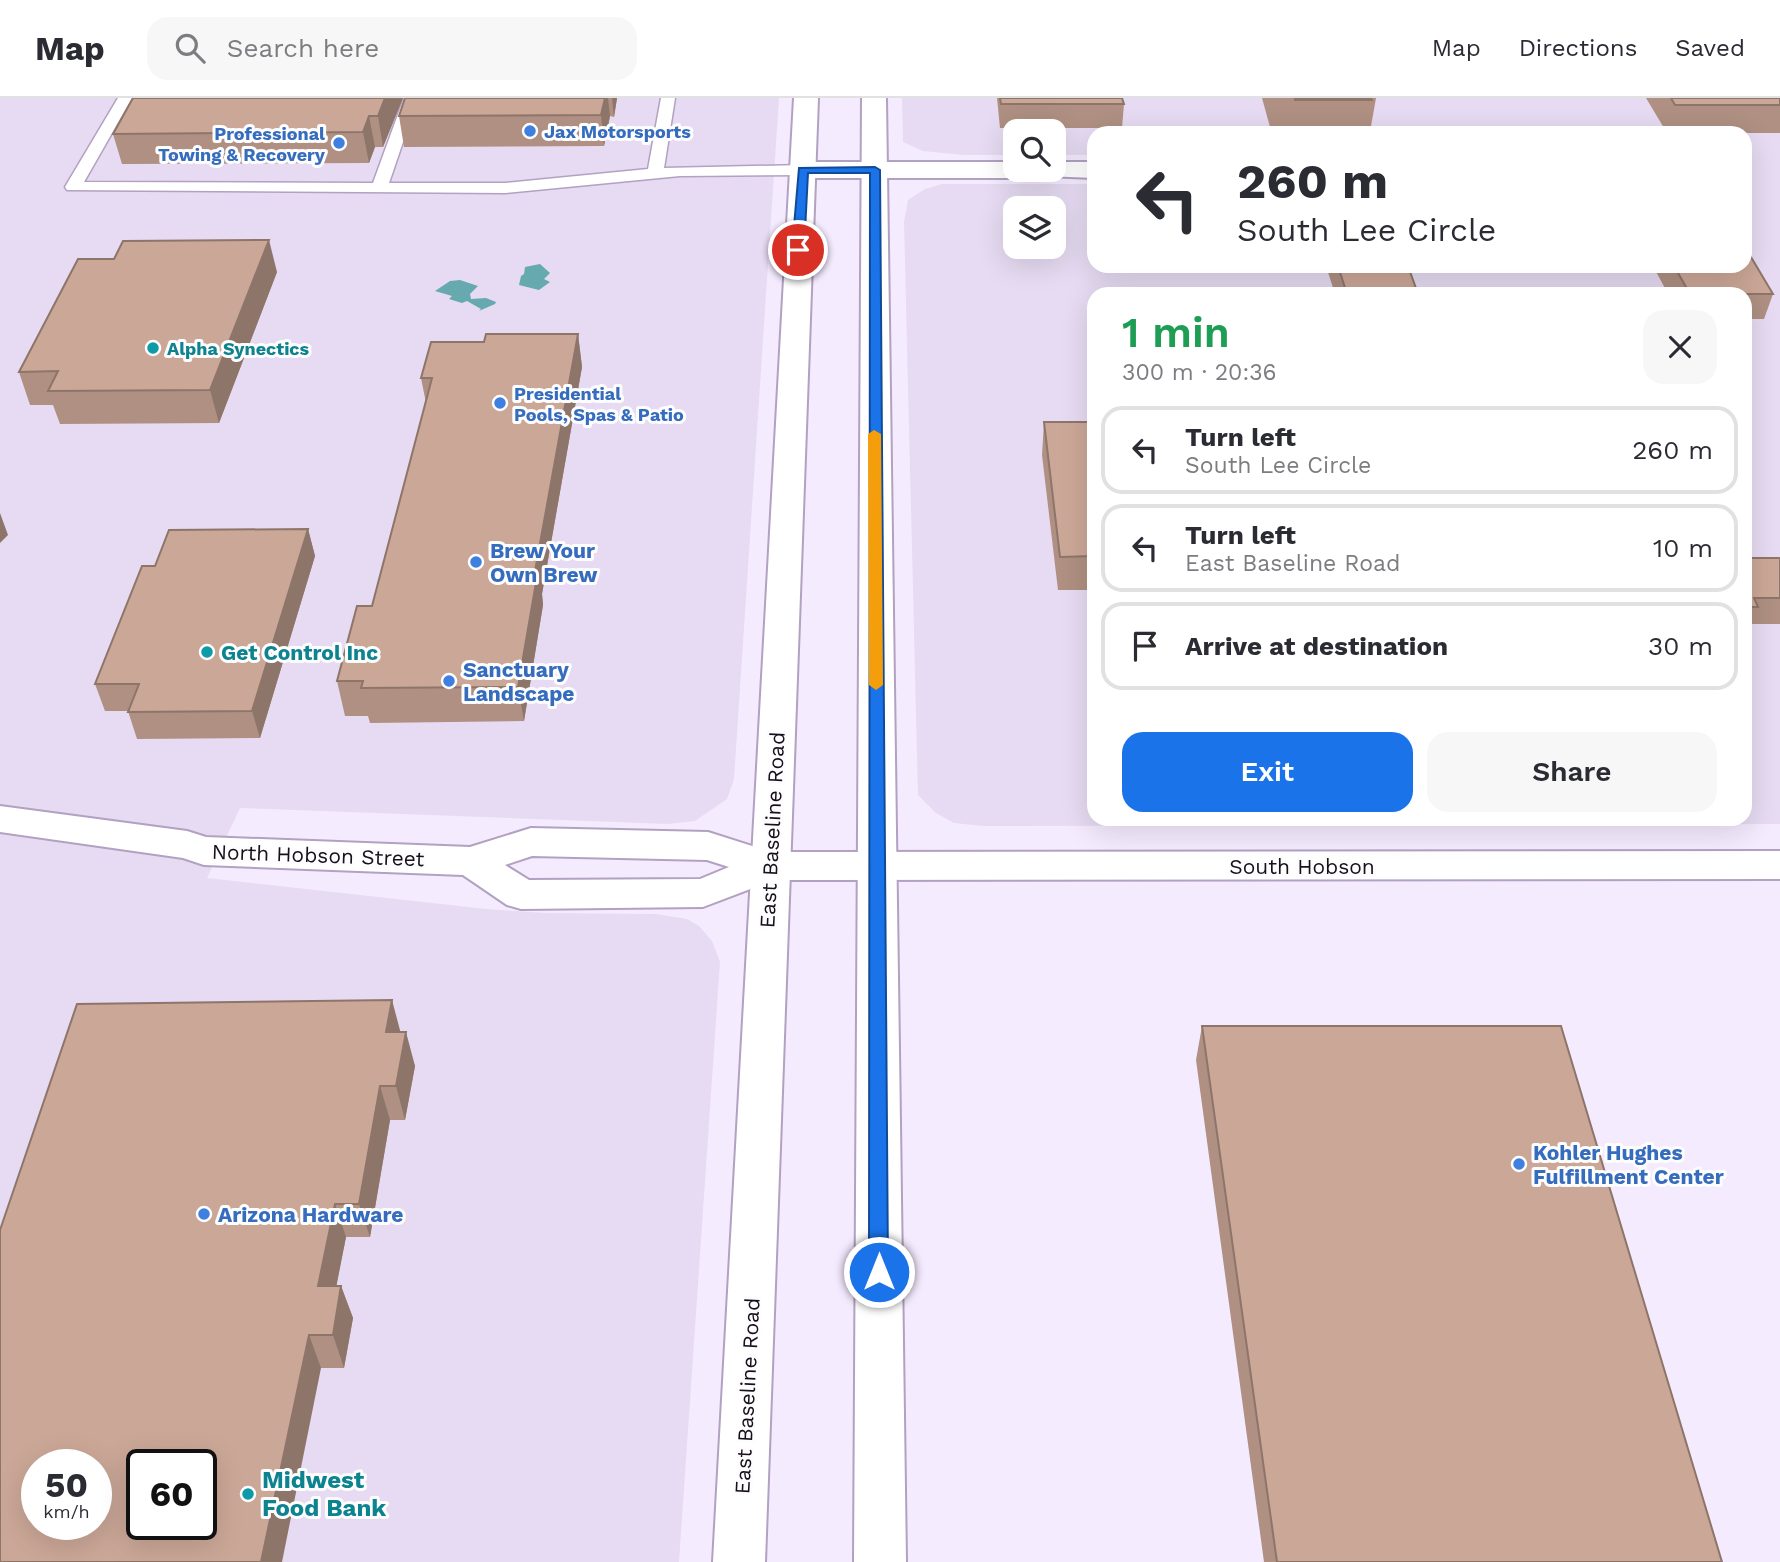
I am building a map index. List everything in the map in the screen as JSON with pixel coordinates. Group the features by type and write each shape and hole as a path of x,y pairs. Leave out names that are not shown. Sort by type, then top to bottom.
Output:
{"main road":[{"name":"East Baseline Road","path":"739,1562 806,98"},
{"path":"874,98 880,1562"},
{"path":"803,170 1003,170"},
{"path":"1066,170 1087,170"},
{"name":"North Hobson Street","path":"0,819 187,845 204,851 471,861 531,842 545,842 708,846 770,866 824,866"},
{"name":"North Hobson Street","path":"471,861 521,895 703,892 770,866"},
{"name":"South Hobson","path":"824,866 1780,865"}],"lane":[{"path":"125,98 73,187 506,188 655,173 803,170"},
{"path":"379,189 411,98"},
{"path":"655,173 668,98"}],"shaded area":[{"path":"0,98 779,98 734,779 727,799 695,821 668,824 240,808 207,878 486,909 545,913 656,914 687,919 699,926 712,941 720,962 679,1562 0,1562"},
{"path":"902,98 1780,98 1780,824 1752,824 1752,287 1087,287 1087,826 983,826 954,823 936,813 918,795 904,222 908,200 925,189 942,184 1087,184 1087,273 1752,273 1752,126 1087,126 1087,155 1066,155 1066,119 1003,119 1003,155 923,151 903,142"},
{"path":"540,264 550,273 544,279 550,282 539,290 519,285 525,267"},
{"path":"460,280 478,286 470,294 471,299 486,298 496,302 495,304 479,311 481,309 467,301 462,303 449,299 452,296 435,291 450,281"}],"building":[{"path":"133,98 385,98 378,116 369,116 363,132 113,134"},
{"path":"405,98 605,98 601,115 399,116"},
{"path":"1000,98 1122,98 1124,104 1001,104"},
{"path":"1371,98 1372,100 1295,100"},
{"path":"1671,98 1780,98 1780,105 1675,105"},
{"name":"Alpha Synectics","path":"269,240 210,390 48,391 58,371 19,372 78,259 114,259 123,241"},
{"path":"1752,259 1773,294 1752,294 1752,287 1686,287 1678,273 1752,273"},
{"path":"1340,273 1410,273 1416,287 1345,287"},
{"path":"486,334 578,334 535,571 538,571 518,687 361,688 363,681 337,681 357,606 372,606 432,378 421,378 431,342 484,342"},
{"path":"1044,422 1087,422 1087,556 1060,557"},
{"name":"Get Control Inc","path":"308,529 252,711 128,712 139,684 95,684 142,566 155,566 169,530"},
{"path":"1752,558 1780,558 1780,598 1754,598 1758,607 1752,607"},
{"name":"Arizona Hardware","path":"392,1000 386,1032 406,1032 396,1086 380,1086 359,1204 335,1204 318,1286 341,1286 333,1335 309,1335 261,1562 0,1562 0,1230 77,1004"},
{"path":"1202,1026 1561,1026 1722,1562 1277,1562"}],"slow traffic":[{"path":"874,434 876,685"}],"place":[{"name":"Jax Motorsports","path":"530,131"},
{"name":"Professional Towing & Recovery","path":"339,143"},
{"name":"Alpha Synectics","path":"153,348"},
{"name":"Presidential Pools, Spas & Patio","path":"500,403"},
{"name":"Brew Your Own Brew","path":"476,562"},
{"name":"Get Control Inc","path":"207,652"},
{"name":"Sanctuary Landscape","path":"449,681"},
{"name":"Kohler Hughes Fulfillment Center","path":"1519,1164"},
{"name":"Arizona Hardware","path":"204,1214"},
{"name":"Midwest Food Bank","path":"248,1494"}],"route":[{"path":"798,250 803,170 875,170 879,1272"}]}
